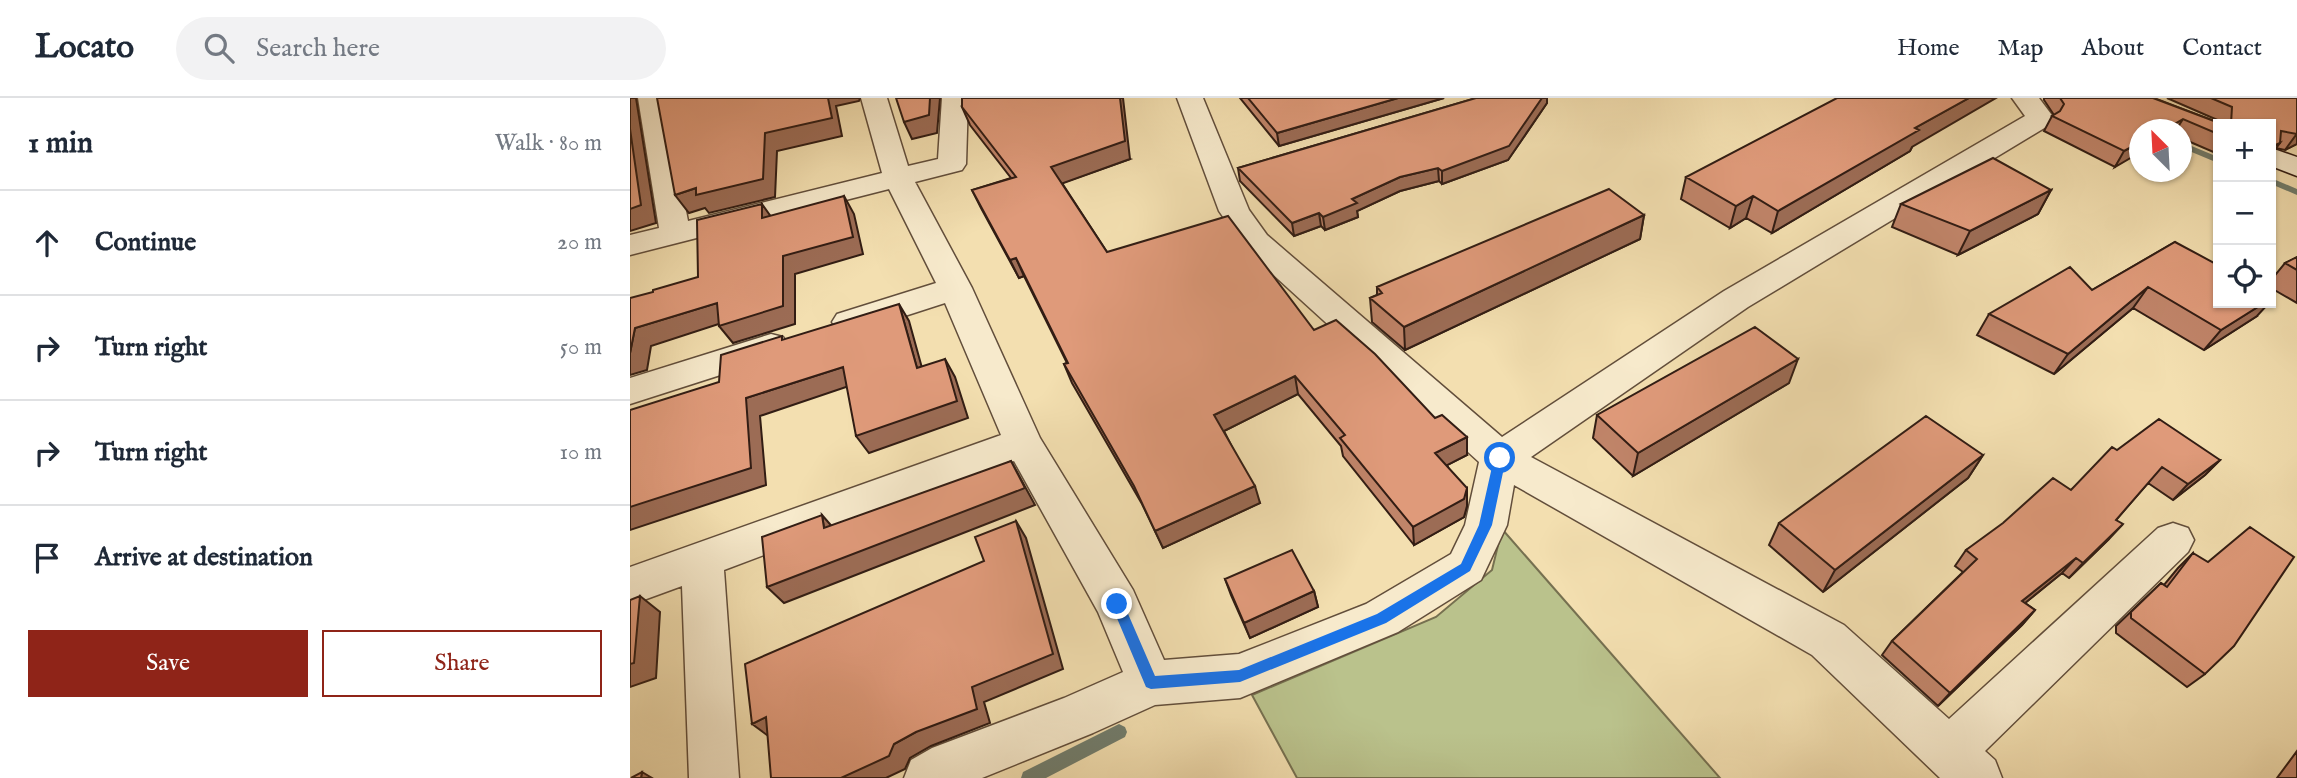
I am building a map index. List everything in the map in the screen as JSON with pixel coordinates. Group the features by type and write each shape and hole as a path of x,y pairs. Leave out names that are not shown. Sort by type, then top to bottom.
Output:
{"street":[{"path":"651,98 675,233"},
{"path":"874,98 897,176 955,288 1023,442 1117,604 1151,683"},
{"path":"630,245 952,164 955,98"},
{"path":"1191,98 1231,171 1234,212 1256,242 1500,458 1828,640 1963,765 2173,540"},
{"path":"929,778 950,766 1076,717 1151,683 1240,676 1382,618 1466,567 1486,525 1500,458 1736,299 2041,118 2025,98"},
{"path":"2276,158 2297,167"},
{"path":"630,391 955,288"},
{"path":"630,586 1023,442"},
{"path":"702,559 714,778"}],"green space":[{"path":"1502,529 1720,778 1297,778 1252,695 1436,617 1492,570"}],"building":[{"path":"657,98 828,98 832,118 765,133 763,179 696,195 696,188 675,195"},
{"path":"896,98 930,98 929,115 904,122"},
{"path":"962,98 1120,98 1125,141 1051,167 1107,252 1228,216 1314,330 1336,320 1375,354 1435,418 1442,415 1467,437 1435,453 1467,488 1464,499 1413,527 1340,438 1345,435 1295,376 1214,415 1255,486 1155,531 1134,486 1064,364 1068,363 1016,258 1010,260 972,190 1016,177 962,107"},
{"path":"1248,98 1398,98 1277,133"},
{"path":"1476,98 1542,98 1509,146 1442,171 1438,168 1400,177 1352,199 1357,203 1323,217 1319,213 1292,223 1238,168"},
{"path":"1837,98 1969,98 1778,211 1753,196 1736,206 1686,177"},
{"path":"2060,98 2153,98 2213,121 2213,132 2192,123 2192,119 2129,119 2129,148 2124,151 2052,116 2060,111 2064,104"},
{"path":"2211,98 2297,98 2297,134 2281,131 2280,143 2276,145 2276,119 2231,119 2232,107"},
{"path":"630,129 641,205 630,209"},
{"path":"1993,158 2051,190 1970,231 1901,204"},
{"path":"1609,189 1644,215 1404,327 1370,298 1382,293 1377,287"},
{"path":"844,196 853,237 783,256 783,306 719,326 717,303 635,328 630,353 630,298 698,277 697,220 762,204 762,218"},
{"path":"2175,242 2213,262 2213,308 2256,308 2221,330 2148,287 2068,354 1989,314 2070,267 2092,290"},
{"path":"2297,257 2297,270 2285,263"},
{"path":"899,304 917,368 945,359 957,401 856,436 843,367 746,398 751,468 630,507 630,410 719,382 721,355 782,336 782,340"},
{"path":"1755,327 1798,359 1638,453 1597,415"},
{"path":"1926,416 1983,455 1835,570 1779,523"},
{"path":"2159,419 2220,460 2188,484 2162,467 2116,520 2123,524 2083,563 2076,558 2022,601 2035,610 1950,693 1892,641 1977,559 1966,550 2003,523 2053,478 2071,490 2112,447 2117,450"},
{"path":"1011,461 1025,488 767,587 762,537 822,515 824,528"},
{"path":"1016,521 1053,654 972,687 977,709 916,732 894,744 889,756 841,778 771,778 766,717 752,724 745,664 984,561 975,537"},
{"path":"2250,527 2294,557 2234,646 2205,674 2131,618 2131,612 2161,583 2167,587 2193,553 2208,562"},
{"path":"1292,550 1314,591 1244,623 1225,579"},
{"path":"640,596 634,663 630,664 630,600"}],"waterway":[{"path":"2192,149 2213,158"},
{"path":"2273,182 2297,192"},
{"path":"1029,778 1119,732"}],"route":[{"path":"1117,604 1151,683 1240,676 1382,618 1466,567 1486,525 1500,458"}]}
